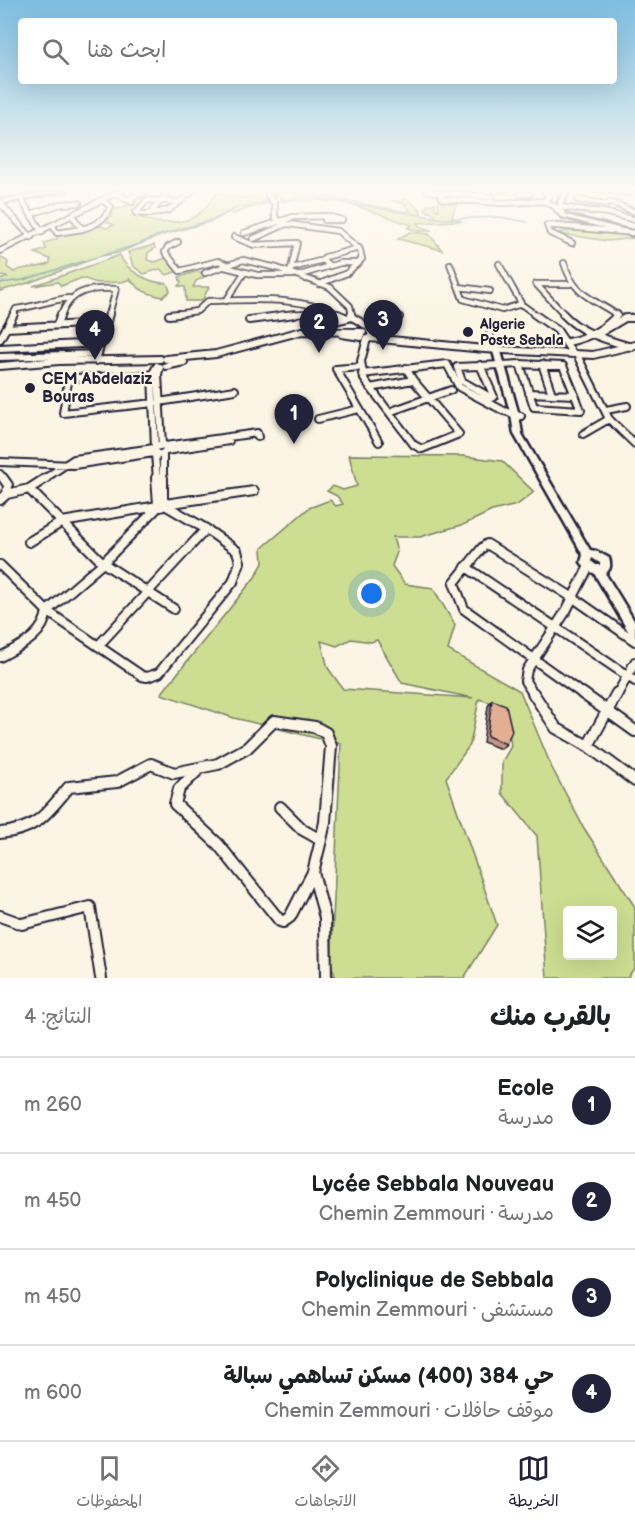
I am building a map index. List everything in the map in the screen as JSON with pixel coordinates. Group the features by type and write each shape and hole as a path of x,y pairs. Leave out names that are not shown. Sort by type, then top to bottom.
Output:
{"main road":[{"path":"495,348 518,416 518,434 635,632"},
{"path":"594,563 635,626"}],"street":[{"path":"0,250 34,236"},
{"path":"253,239 260,236"},
{"path":"205,273 249,261 292,272 319,283 345,276 362,257 359,248 344,236"},
{"path":"556,236 572,243"},
{"path":"234,237 254,245 297,243 292,272"},
{"path":"178,242 168,247 165,252 180,271 218,261 244,273 292,272 330,255 359,248"},
{"path":"323,260 330,266"},
{"path":"0,357 97,357 161,364 216,354 349,317 353,311 339,294 330,287 300,276 345,262 359,263"},
{"path":"564,263 570,284 583,296 617,315 593,334"},
{"path":"450,264 464,299 500,310 522,305"},
{"path":"499,264 522,305 558,330 568,342 609,418 635,444"},
{"path":"226,301 244,273"},
{"path":"570,284 536,284 549,301 573,324 593,334 633,346"},
{"path":"459,287 490,291"},
{"path":"57,325 69,298 74,294 86,290 116,288 97,357"},
{"path":"0,339 17,309 32,307 49,300 69,298"},
{"path":"169,315 197,311 208,301 294,301 349,317 368,326 361,370 370,388 418,448 459,434 413,380 406,368"},
{"path":"249,320 306,314 326,315 332,321"},
{"path":"0,369 58,365 161,364 227,355 303,334 367,335 399,317"},
{"path":"568,342 604,332 627,317 635,318"},
{"path":"6,328 105,323"},
{"path":"492,325 495,348"},
{"path":"302,331 575,355 604,354 633,346"},
{"path":"0,348 101,343"},
{"path":"0,369 97,357"},
{"path":"480,364 493,398 462,381 456,368 480,364 501,363 520,363 542,364 563,366 580,410 537,409 529,393 520,363"},
{"path":"161,364 152,375 73,378 68,382 63,413 235,390"},
{"path":"0,657 40,630 47,618 47,611 103,563 162,504 157,402 158,374 161,364"},
{"path":"379,442 336,369 406,368 447,364 459,387 518,416"},
{"path":"542,364 552,394"},
{"path":"152,375 157,402"},
{"path":"370,388 413,380"},
{"path":"389,412 451,390"},
{"path":"529,393 575,395"},
{"path":"606,411 627,406"},
{"path":"318,419 359,409"},
{"path":"583,434 609,418"},
{"path":"0,462 74,465 159,450 258,433 258,437 159,450"},
{"path":"46,463 49,476"},
{"path":"0,500 7,494 28,489 68,463"},
{"path":"0,474 8,485 7,494"},
{"path":"28,489 103,563 174,609"},
{"path":"29,543 62,522 162,504 254,491"},
{"path":"0,565 47,611 142,676 147,677 159,673 233,582 240,562 237,551 206,529 162,504"},
{"path":"98,646 206,529"},
{"path":"635,641 575,599 487,544 454,583 464,609 635,731"},
{"path":"594,563 575,599 524,675 525,681 556,728 588,746 635,781"},
{"path":"466,567 631,678"},
{"path":"588,746 631,678 635,662"},
{"path":"0,833 16,832 39,823 69,787 76,784 117,782 151,764 174,773 218,764 247,748 274,721 315,727 326,733 331,746 325,822 313,872 290,917 284,922 280,921 218,844 175,804 174,798 178,790 200,768"},
{"path":"279,807 303,830 321,840"},
{"path":"313,872 326,918 324,960 326,978"},
{"path":"0,916 22,924 90,907 101,978"}],"green space":[{"path":"58,236 160,236 118,253 101,256 0,291 0,280 8,277 0,276 0,256 8,262 7,267 14,272 46,265 50,263 50,259 35,253 46,249 44,243 57,239"},
{"path":"404,236 430,236 442,250 398,239"},
{"path":"572,236 635,236 635,238 608,241"},
{"path":"154,245 155,248 148,253 147,260 155,262 166,258 178,271 167,275 160,269 144,274 133,266 128,252"},
{"path":"120,255 133,271 146,279 167,283 170,291 163,297 153,295 140,289 130,279 122,282 97,283 82,278 61,286 58,282 33,286"},
{"path":"195,272 206,276 196,281 193,287 209,287 202,301 186,301 185,287 178,286 181,283 179,277"},
{"path":"349,455 463,456 502,461 534,492 517,505 492,511 465,524 420,537 393,537 397,552 392,566 405,584 433,588 455,625 448,650 520,691 552,768 584,828 635,907 635,967 627,978 547,978 537,836 502,793 502,762 511,746 505,707 479,699 470,745 446,778 497,925 464,978 336,978 331,965 341,744 234,718 161,694 255,577 263,563 262,548 309,508 330,500 336,506 343,504 337,496 327,491 333,486 343,490 357,486","holes":["351,639 371,642 377,640 402,683 473,698 343,689 328,668 321,641 337,646"]}],"building":[{"path":"492,700 506,705 512,731 506,744 487,736"}],"waterway":[{"path":"0,283 23,280 139,244 158,236"}],"place":[{"name":"Algerie Poste Sebala","path":"468,332"},
{"name":"Polyclinique de Sebbala","path":"383,350"},
{"name":"Lycée Sebbala Nouveau","path":"319,353"},
{"name":"حي 384 (400) مسكن تساهمي سبالة","path":"95,360"},
{"name":"CEM Abdelaziz Bouras","path":"30,388"},
{"name":"Ecole","path":"294,444"}]}
